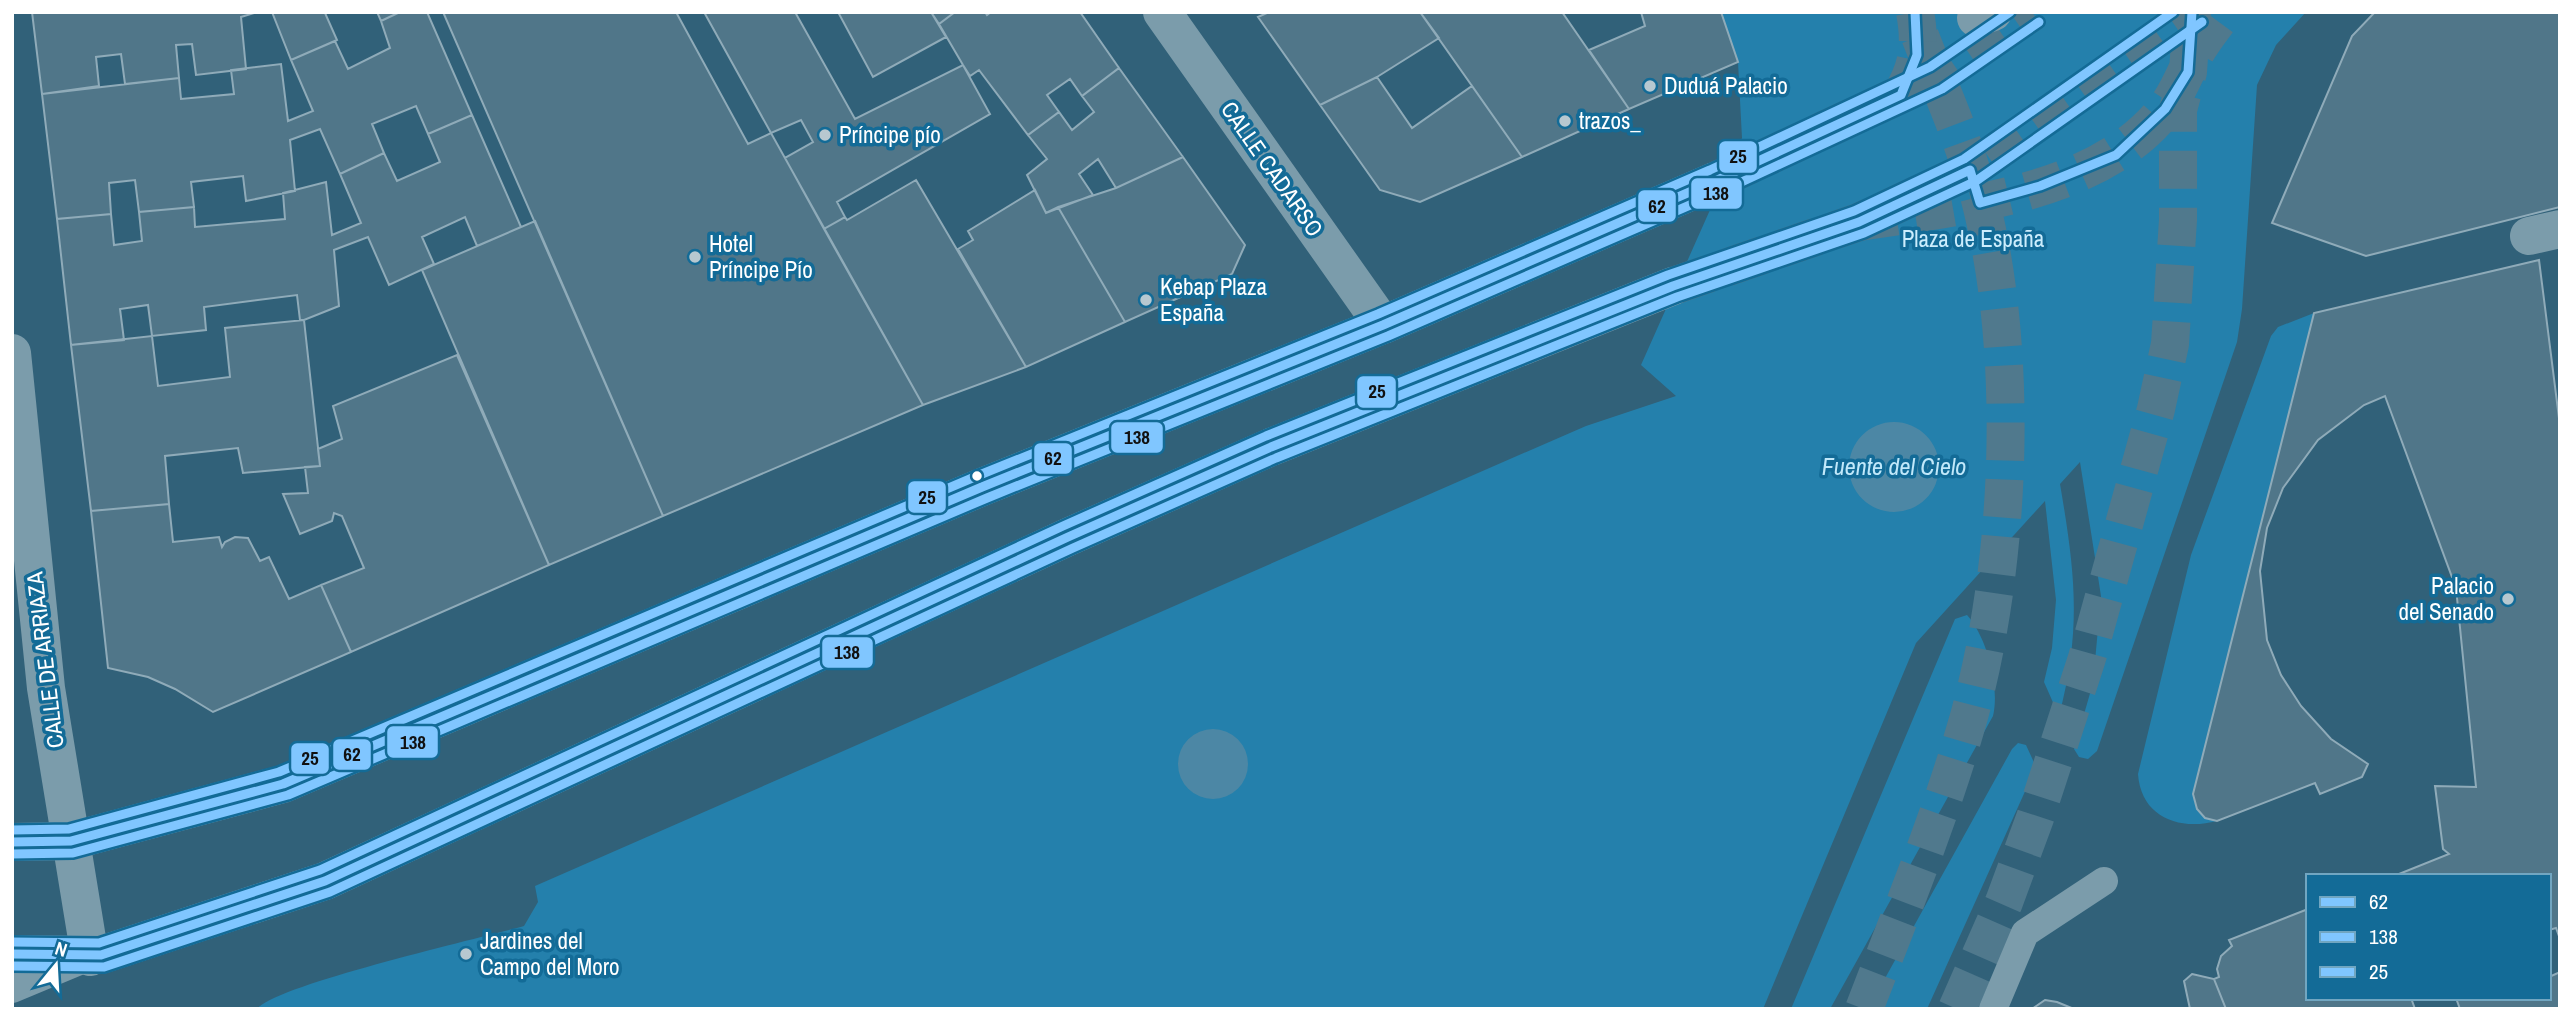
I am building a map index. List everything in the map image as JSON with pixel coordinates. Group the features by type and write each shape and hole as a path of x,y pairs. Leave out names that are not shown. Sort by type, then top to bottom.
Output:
{"main road":[{"path":"12,842 71,842 283,784 982,486 1383,325 1715,181"},
{"path":"12,954 90,957 325,881 1056,542 1271,447 1672,286"}],"street":[{"name":"CALLE CADARSO","path":"1162,12 1383,325"},
{"name":"CALLE DE ARRIAZA","path":"12,353 46,688 90,957"}],"lane":[{"path":"1993,1009 2025,933 2104,881"},
{"path":"12,989 90,957"}],"green space":[{"name":"Plaza de España","path":"1721,12 2306,12 2276,45 2257,85 2242,309 2237,342 2097,751 2088,759 2079,757 2074,749 2093,683 2101,596 2080,462 2060,484 2074,600 2071,655 2059,716 2044,682 2052,648 2056,600 2045,501 1916,643 1763,1009 257,1009 272,999 338,975 524,926 538,902 535,886 1586,426 1676,396 1641,365 1742,138 1738,62"},
{"path":"2314,313 2193,794 2200,812 2217,821 2203,824 2176,822 2154,810 2146,801 2138,774 2191,555 2271,336 2278,327"},
{"path":"1967,615 1980,636 1990,663 1995,691 1993,716 1830,1009 1791,1009 1955,619"},
{"path":"2018,743 2026,745 2036,767 1927,1009 1868,1009 2012,749"}],"water":[{"name":"Fuente del Cielo","path":"1894,422 1911,425 1926,435 1936,450 1939,467 1936,484 1926,499 1911,509 1894,512 1877,509 1862,499 1852,484 1849,467 1852,450 1862,435 1877,425"},
{"path":"1206,729 1220,729 1233,735 1242,744 1248,764 1246,777 1238,789 1220,799 1206,799 1193,793 1184,784 1178,771 1178,757 1184,744 1193,735"}],"building":[{"path":"32,12 254,13 241,17 246,69 196,75 192,44 176,45 179,78 125,84 121,54 96,57 99,86 42,94"},
{"path":"272,12 327,12 325,13 337,40 291,60"},
{"path":"377,12 400,12 381,21"},
{"path":"400,12 427,12 472,115 428,134 416,106 372,124 384,153 340,174 320,129 290,140 295,191 246,201 243,176 191,182 194,207 139,212 135,180 109,183 111,214 57,219 42,94 179,78 181,99 234,94 231,70 281,64 288,121 313,111 291,60 335,41 348,69 390,48 381,21"},
{"name":"Hotel Príncipe Pío","path":"443,12 676,12 748,144 771,133 923,405 663,516"},
{"path":"704,12 795,12 855,119 963,65 990,114 837,202 845,217 824,229 785,158 813,142 801,120 771,133"},
{"path":"838,12 931,12 946,37 873,77"},
{"path":"931,12 955,12 939,24"},
{"path":"955,12 985,12 987,15 991,12 1080,12 1119,68 1082,96 1070,79 1047,95 1059,112 1028,135 979,70 970,76 963,65 939,24"},
{"path":"1269,12 1420,12 1439,38 1377,77 1320,105 1258,17"},
{"path":"1420,12 1562,12 1629,109 1522,157"},
{"path":"1641,12 1721,12 1738,62 1629,109 1589,50 1645,26"},
{"path":"2375,12 2560,12 2560,207 2366,256 2272,223 2352,36"},
{"path":"1119,68 1183,157 1116,188 1098,159 1079,174 1093,195 1046,213 1027,175 1047,159 1028,135 1059,112 1072,130 1094,112 1082,96"},
{"path":"1377,77 1412,128 1472,86 1522,157 1420,202 1380,190 1320,105"},
{"path":"472,115 521,227 477,246 465,217 422,237 434,264 389,285 368,237 334,250 339,306 304,320 300,320 297,295 204,307 206,330 152,336 148,305 120,309 124,340 71,345 57,219 111,214 114,245 142,241 139,212 194,207 195,227 285,219 283,193 326,182 332,235 361,223 340,174 384,153 397,181 440,162 428,134"},
{"path":"1183,157 1245,245 1232,274 1125,322 1058,207 1116,188"},
{"path":"916,180 1026,367 923,405 824,229 845,217 847,220"},
{"path":"1035,190 1046,213 1058,207 1125,322 1026,367 958,249 973,240 968,231"},
{"path":"535,221 663,516 549,565 422,270"},
{"name":"Palacio del Senado","path":"2539,260 2560,426 2560,939 2556,928 2551,929 2551,874 2399,874 2449,854 2443,849 2435,786 2476,787 2456,588 2385,396 2364,405 2318,440 2283,488 2267,528 2260,571 2267,640 2281,675 2301,706 2331,739 2368,764 2362,777 2320,794 2315,783 2217,821 2205,818 2197,809 2193,794 2314,313"},
{"path":"304,320 320,466 243,473 238,448 165,456 169,504 91,511 71,345 152,336 158,386 230,377 225,328"},
{"path":"457,355 549,565 351,652 321,585 364,568 342,516 334,513 332,521 300,534 283,494 308,493 305,467 320,466 318,449 342,439 333,406"},
{"path":"169,504 173,542 219,537 222,547 225,542 235,537 248,538 260,561 269,557 289,599 321,585 351,652 213,712 175,689 148,677 108,668 91,511"},
{"path":"2306,910 2306,1000 2412,1000 2415,1009 2226,1009 2214,979 2219,977 2217,969 2221,956 2232,946 2229,940"},
{"path":"2560,972 2560,1009 2460,1009 2457,1000 2551,1000 2551,976"},
{"path":"2192,974 2214,979 2226,1009 2190,1009 2184,981"},
{"path":"2045,1000 2057,1002 2074,1009 2032,1009"}],"tunnel":[{"path":"1901,95 1917,55 1915,12"},
{"path":"1715,181 1936,78 2032,12"},
{"path":"1957,1009 2004,902 2035,818 2087,658 2156,409 2170,344 2178,220 2178,110 2188,72 2192,12"},
{"path":"1673,286 1859,222 1970,170 2195,12"},
{"path":"1859,222 1940,210 2025,192 2066,178 2104,160 2138,137 2166,108 2199,47 2224,12"},
{"path":"1864,1009 1933,829 1968,720 1993,599 2005,468 2002,338 1995,275 1984,216 1963,146 1918,31"}],"transit line":[{"name":"62","path":"12,842 71,841 283,784 982,487 1383,325 1715,181 1901,95 1917,55 1915,12"},
{"name":"25","path":"12,830 69,829 279,772 977,476 1378,314 1710,170 1930,67 2010,12"},
{"name":"25","path":"12,942 99,943 320,870 1063,526 1266,436 1668,275 1854,211 1964,159 2173,12"},
{"name":"62","path":"12,954 101,955 325,881 1068,537 1271,447 1673,286 1859,222 1970,170 1980,203 2040,186 2116,155 2165,109 2188,72 2192,12"},
{"name":"138","path":"12,854 73,853 288,795 987,498 1388,336 1720,192 1942,89 2039,22"},
{"name":"138","path":"12,966 104,967 330,892 1073,548 1276,458 1677,297 1864,233 1976,181 2202,22"}],"place":[{"name":"Duduá Palacio","path":"1650,86"},
{"name":"trazos_","path":"1565,121"},
{"name":"Príncipe pío","path":"825,135"},
{"name":"Hotel Príncipe Pío","path":"695,257"},
{"name":"Kebap Plaza España","path":"1146,300"},
{"name":"Palacio del Senado","path":"2508,599"},
{"name":"Jardines del Campo del Moro","path":"466,954"}]}
